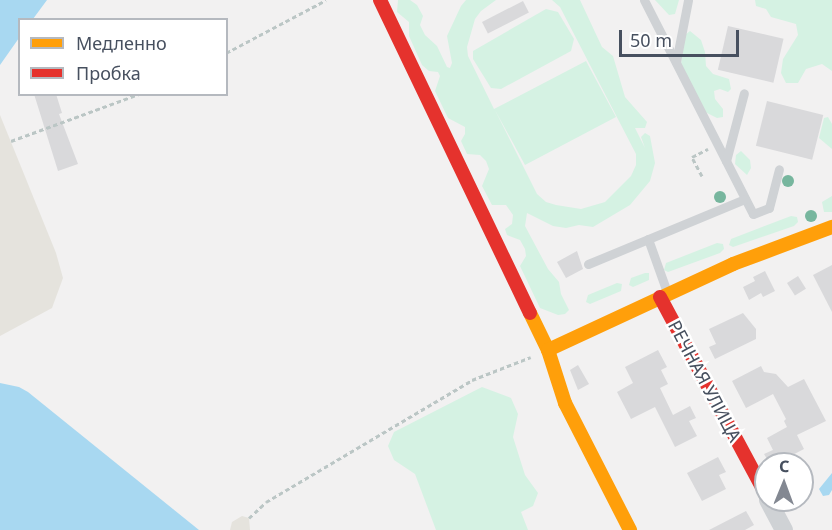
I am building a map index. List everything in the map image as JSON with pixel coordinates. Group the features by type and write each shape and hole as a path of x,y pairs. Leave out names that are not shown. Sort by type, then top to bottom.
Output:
{"street":[{"path":"380,0 548,350 565,403 630,530"},
{"path":"548,350 734,264 832,227"},
{"name":"РЕЧНАЯ УЛИЦА","path":"664,296 754,472"},
{"path":"774,512 784,530"}],"lane":[{"path":"644,0 753,214 769,208 779,169"},
{"path":"676,62 688,0"},
{"path":"726,161 744,93"},
{"path":"588,264 745,199"},
{"path":"648,239 664,296"}],"path":[{"path":"228,52 326,0"},
{"path":"10,141 134,96"},
{"path":"702,176 692,157 717,145"},
{"path":"249,518 266,502 472,380 548,350"}],"green space":[{"path":"398,0 410,0 417,5 423,16 420,25 425,35 437,46 447,67 450,68 452,63 447,36 461,6 466,0 496,0 481,11 475,19 467,47 468,56 494,109 586,61 616,117 525,165 495,110 537,194 546,202 556,205 581,209 605,202 631,176 636,165 636,154 560,7 552,0 580,0 602,47 613,56 625,97 647,122 645,128 635,128 645,148 641,137 645,133 650,136 655,163 650,181 630,205 593,227 553,226 527,213 525,226 548,269 559,282 561,294 569,310 565,314 558,315 540,308 520,266 526,256 525,249 520,240 507,235 505,229 512,224 513,215 506,205 492,205 482,186 489,169 486,161 480,155 467,154 461,141 465,134 465,127 448,118 435,91 440,76 438,72 429,71 422,65 409,36 409,22 397,12"},
{"path":"655,0 679,0 675,14 669,15"},
{"path":"755,0 832,0 832,71 822,64 806,69 798,83 786,83 781,73 783,59 798,35 796,24 771,17 766,9 756,6"},
{"path":"546,9 558,12 574,39 571,51 501,89 491,88 473,59 473,51"},
{"path":"690,31 701,40 706,66 713,74 729,79 731,89 728,92 720,89 714,91 715,99 723,109 723,117 717,118 705,112 681,64 685,35"},
{"path":"828,117 832,124 832,149 819,138 824,118"},
{"path":"741,151 750,160 751,168 747,175 735,164 736,155"},
{"path":"832,196 832,212 824,212 822,202"},
{"path":"791,216 797,217 798,222 794,226 733,247 729,245 731,239"},
{"path":"717,243 723,244 724,249 720,253 668,272 664,270 666,263"},
{"path":"649,273 649,280 633,287 629,285 631,278"},
{"path":"617,283 622,284 621,291 590,304 586,302 588,295"},
{"path":"482,387 511,398 518,414 513,437 525,475 538,493 533,506 521,512 528,530 436,530 415,474 394,460 388,446 394,432"}],"sand":[{"path":"0,115 56,253 63,278 52,308 0,336"},
{"path":"242,516 249,518 250,530 230,530 232,522"}],"water":[{"path":"0,0 47,0 34,18 18,18 18,39 0,65"},
{"path":"0,383 19,387 28,392 199,530 0,530"},
{"path":"832,473 832,490 829,495 823,496 819,489"}],"building":[{"path":"523,1 529,13 488,33 482,22"},
{"path":"728,26 784,39 773,83 718,70"},
{"path":"35,96 57,96 62,113 59,114 78,164 58,171"},
{"path":"767,101 823,115 812,160 756,146"},
{"path":"577,251 583,269 566,278 557,262"},
{"path":"832,265 832,312 813,275"},
{"path":"765,271 775,291 763,297 761,293 749,300 743,287 755,281 753,277"},
{"path":"798,276 806,289 795,296 787,283"},
{"path":"743,313 756,329 756,339 715,359 709,347 716,344 709,329"},
{"path":"658,350 667,367 661,370 668,384 660,388 673,415 690,406 696,418 689,421 697,436 675,447 655,407 631,419 617,392 633,383 625,367"},
{"path":"578,365 589,384 578,390 570,370"},
{"path":"761,366 764,372 776,374 788,387 804,379 826,421 797,435 804,449 798,452 768,452 773,450 767,438 787,427 784,421 786,419 773,394 746,408 732,381"},
{"path":"718,457 726,472 719,475 726,489 702,501 687,473"},
{"path":"746,511 754,525 745,530 709,530"}],"traffic: slow":[{"path":"548,350 733,264 832,227"},
{"path":"530,313 548,350 565,403 630,530"}],"traffic: jam":[{"path":"380,0 530,313"},
{"path":"660,297 754,473"}]}
